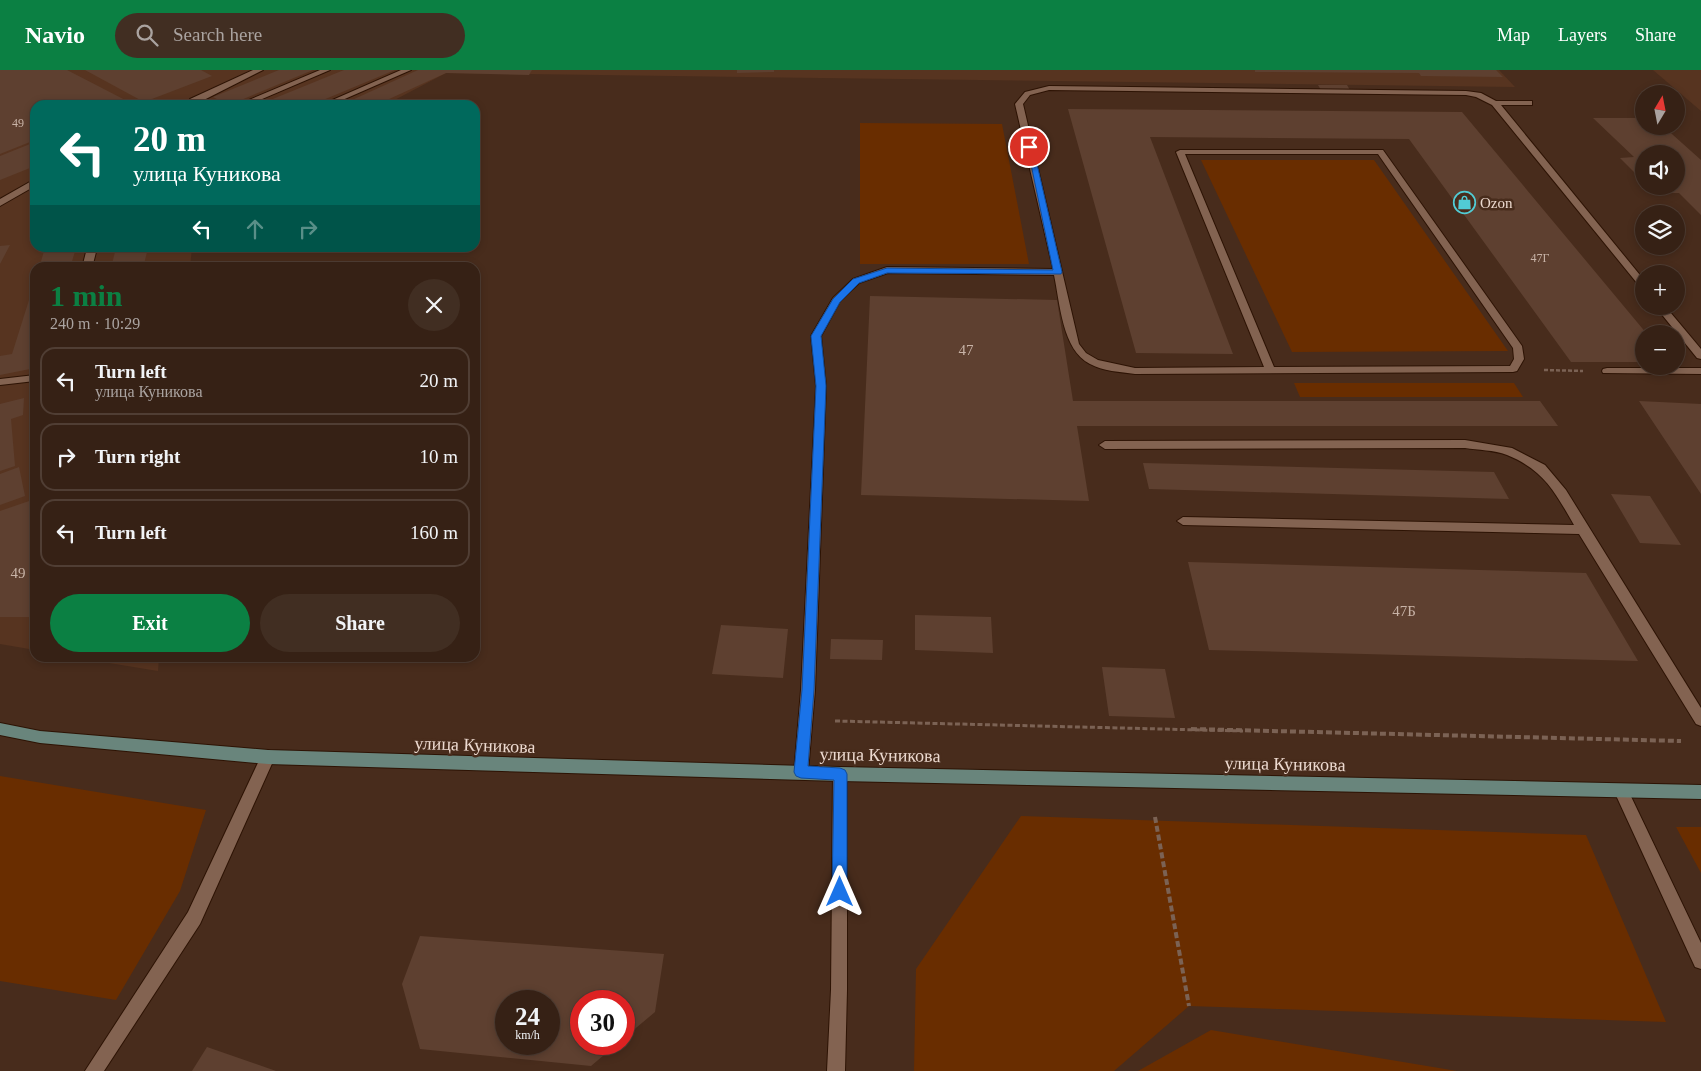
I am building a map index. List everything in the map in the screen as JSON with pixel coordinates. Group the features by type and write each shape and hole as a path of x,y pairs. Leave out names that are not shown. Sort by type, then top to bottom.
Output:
{"street":[{"path":"195,100 238,75 259,70"},
{"path":"253,100 326,70"},
{"path":"337,100 407,70"},
{"path":"1270,369 1180,152 1380,152 1518,348 1519,359 1513,369 1135,371 1095,363 1082,355 1074,344 1020,104 1021,98 1027,94 1048,88 1466,93 1478,95 1495,103 1529,103"},
{"path":"1495,103 1635,275"},
{"path":"0,203 30,185"},
{"path":"801,772 808,690 821,386 816,336 836,300 856,281 887,270 1058,272"},
{"path":"1667,315 1701,356"},
{"path":"1607,371 1701,371"},
{"path":"0,382 30,379"},
{"path":"1105,446 1465,444 1508,451 1541,468 1562,493 1701,720"},
{"path":"1183,521 1583,530"},
{"name":"улица Куникова","path":"0,729 40,737 268,757 840,774 1701,792"},
{"path":"94,1071 194,918 268,757"},
{"path":"836,1071 839,990 840,774"},
{"path":"1621,791 1701,961"}],"path":[{"path":"1513,369 1607,371"},
{"path":"804,720 1691,742"},
{"path":"1155,817 1189,1006"}],"shaded area":[{"path":"0,70 1499,70 1515,87 446,73 395,100 30,100 30,252 192,252 191,262 30,262 30,649 0,644"},
{"path":"1653,70 1701,70 1701,111 1685,97 1685,85 1671,85"},
{"path":"860,123 1002,124 1029,264 860,264"},
{"path":"1201,160 1374,160 1508,351 1292,352"},
{"path":"1294,383 1514,383 1523,397 1300,397"},
{"path":"103,662 159,662 158,671"},
{"path":"0,776 206,810 180,891 116,1000 0,981"},
{"path":"1021,816 1586,835 1666,1022 1189,1006 1114,1071 914,1071 916,969"},
{"path":"1676,827 1701,827 1701,873"},
{"path":"1211,1030 1457,1071 1138,1071"}],"building":[{"path":"0,70 67,70 125,100 30,100 30,142 0,154"},
{"path":"85,70 201,70 212,76 149,100 140,100"},
{"path":"279,70 313,70 241,100 219,100 213,97"},
{"path":"344,70 395,70 323,100 270,100"},
{"path":"418,70 532,70 529,75 446,73 387,100 352,100"},
{"path":"737,70 774,70 774,72 737,73"},
{"path":"1255,70 1496,70 1503,77 1421,76 1419,73 1255,72"},
{"path":"1318,85 1347,85 1351,92 1322,92"},
{"path":"1068,109 1462,112 1640,325 1635,325 1635,362 1571,362 1409,139 1150,137 1233,354 1136,353"},
{"path":"1593,118 1635,118 1635,135 1673,135 1684,145 1635,145 1635,173 1620,158 1634,157"},
{"path":"30,144 30,168 0,180 0,156"},
{"path":"1685,146 1701,160 1701,215 1681,195 1685,195"},
{"path":"10,245 0,264 0,246"},
{"path":"44,252 75,252 72,262 41,262"},
{"path":"115,252 147,252 144,262 112,262"},
{"path":"870,296 1057,300 1073,401 1540,401 1558,426 1077,426 1089,501 861,495"},
{"path":"30,297 30,369 0,375 0,356 12,354"},
{"path":"24,398 23,415 11,419 15,466 0,471 0,404"},
{"path":"1639,401 1701,404 1701,494"},
{"path":"1143,463 1494,472 1509,499 1149,489"},
{"path":"19,467 25,496 0,505 0,474"},
{"path":"1611,494 1650,496 1681,545 1640,543"},
{"path":"30,501 30,617 0,617 0,511"},
{"path":"1188,562 1586,573 1638,661 1209,650"},
{"path":"915,615 991,617 993,653 915,650"},
{"path":"721,625 788,629 783,678 712,674"},
{"path":"831,639 883,640 882,660 830,659"},
{"path":"1102,667 1165,669 1175,718 1109,716"},
{"path":"420,936 664,954 655,1012 635,1029 635,990 570,990 570,1055 604,1055 591,1066 420,1049 402,984"},
{"path":"207,1047 276,1071 192,1071"}],"place":[{"name":"Ozon","path":"1464,203"}],"route":[{"path":"840,892 840,774 801,772 808,690 821,386 816,336 836,300 856,281 887,270 1058,272 1029,147"}]}
